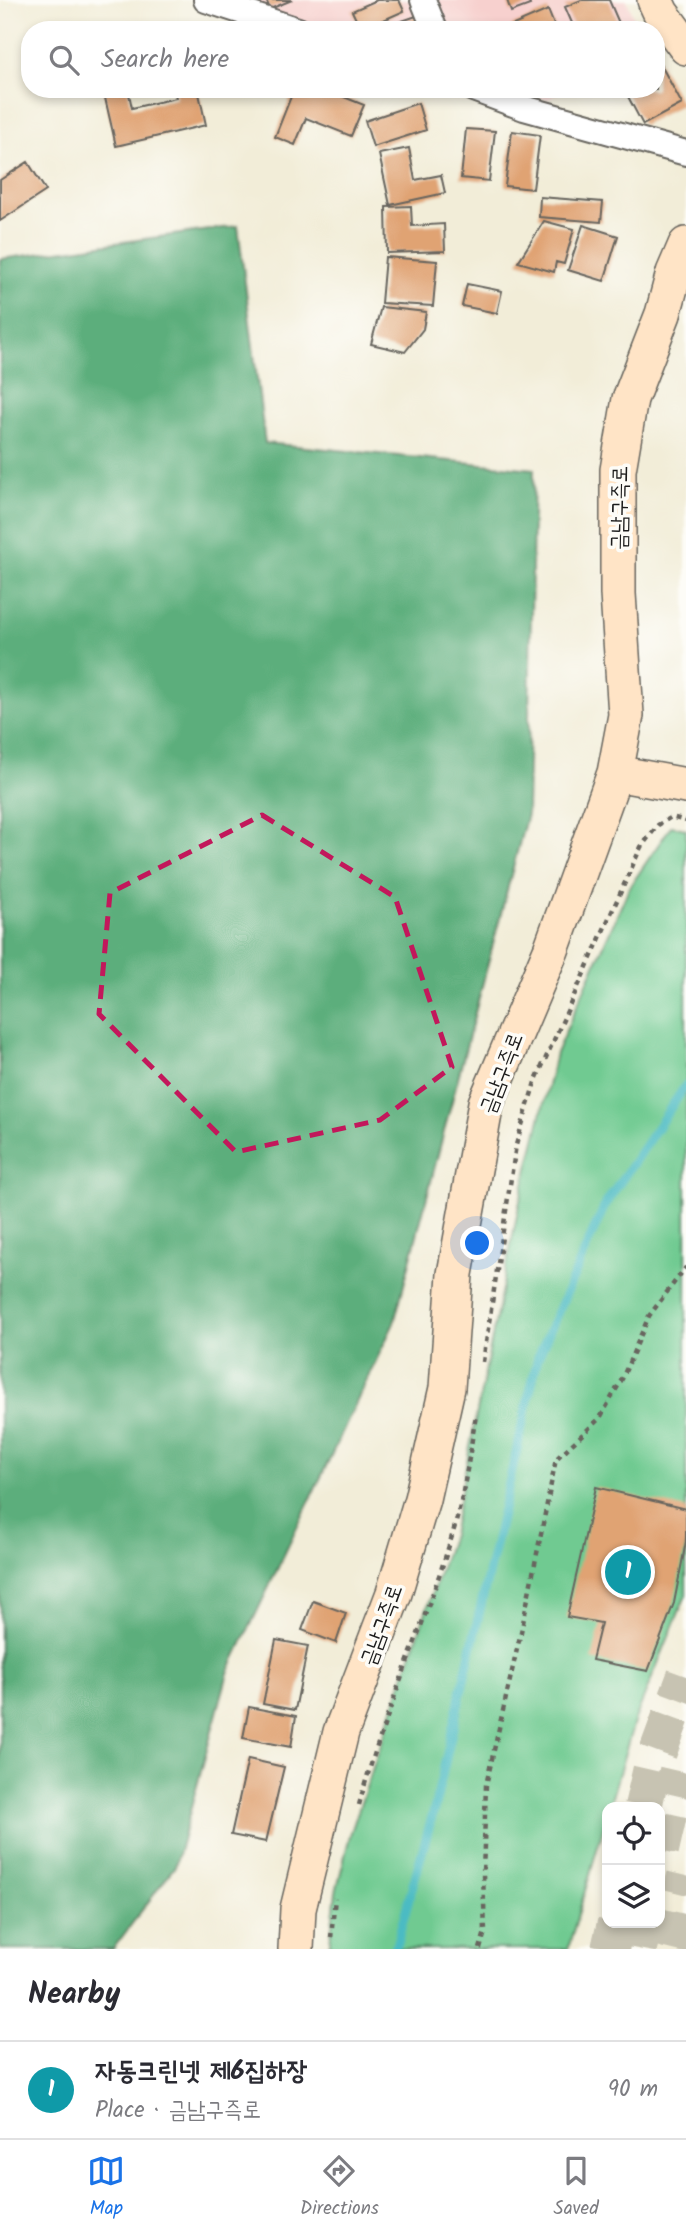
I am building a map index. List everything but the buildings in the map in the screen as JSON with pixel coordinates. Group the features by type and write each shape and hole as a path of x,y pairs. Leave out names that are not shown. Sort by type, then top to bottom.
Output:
{"main road":[{"path":"655,0 661,13 686,47"},
{"name":"금남구즉로","path":"296,1949 298,1909 341,1732 394,1593 422,1499 447,1388 456,1274 486,1103 551,950 615,773 626,715 618,594 618,470 630,399 686,246"},
{"path":"615,773 686,786"}],"street":[{"path":"206,0 270,21"},
{"path":"423,0 431,21"},
{"path":"498,98 686,153"}],"path":[{"path":"480,1949 485,1932 482,1874 486,1785 523,1623 556,1459 600,1418 622,1379 649,1316 686,1267"}],"highlighted area":[{"path":"262,815 395,897 452,1067 380,1120 236,1152 99,1014 110,893"}],"shaded area":[{"path":"230,0 627,0 635,21 294,21"}],"green space":[{"path":"238,226 265,443 534,469 527,814 394,1323 228,1673 175,1866 113,1949 0,1949 0,259"},
{"path":"671,826 686,829 686,1595 635,1719 610,1802 602,1802 602,1832 568,1949 329,1949 336,1892 350,1835 452,1535 519,1205 556,1053 629,888"}],"waterway":[{"path":"395,1949 435,1806 538,1357 606,1203 686,1085"}],"tunnel":[{"path":"644,1802 652,1768 686,1676"},
{"path":"665,1828 678,1771"},
{"path":"668,1949 686,1876"},
{"path":"610,1949 615,1928"},
{"path":"638,1949 642,1928"}],"place":[{"name":"자동크린넷 제6집하장","path":"628,1572"}]}
